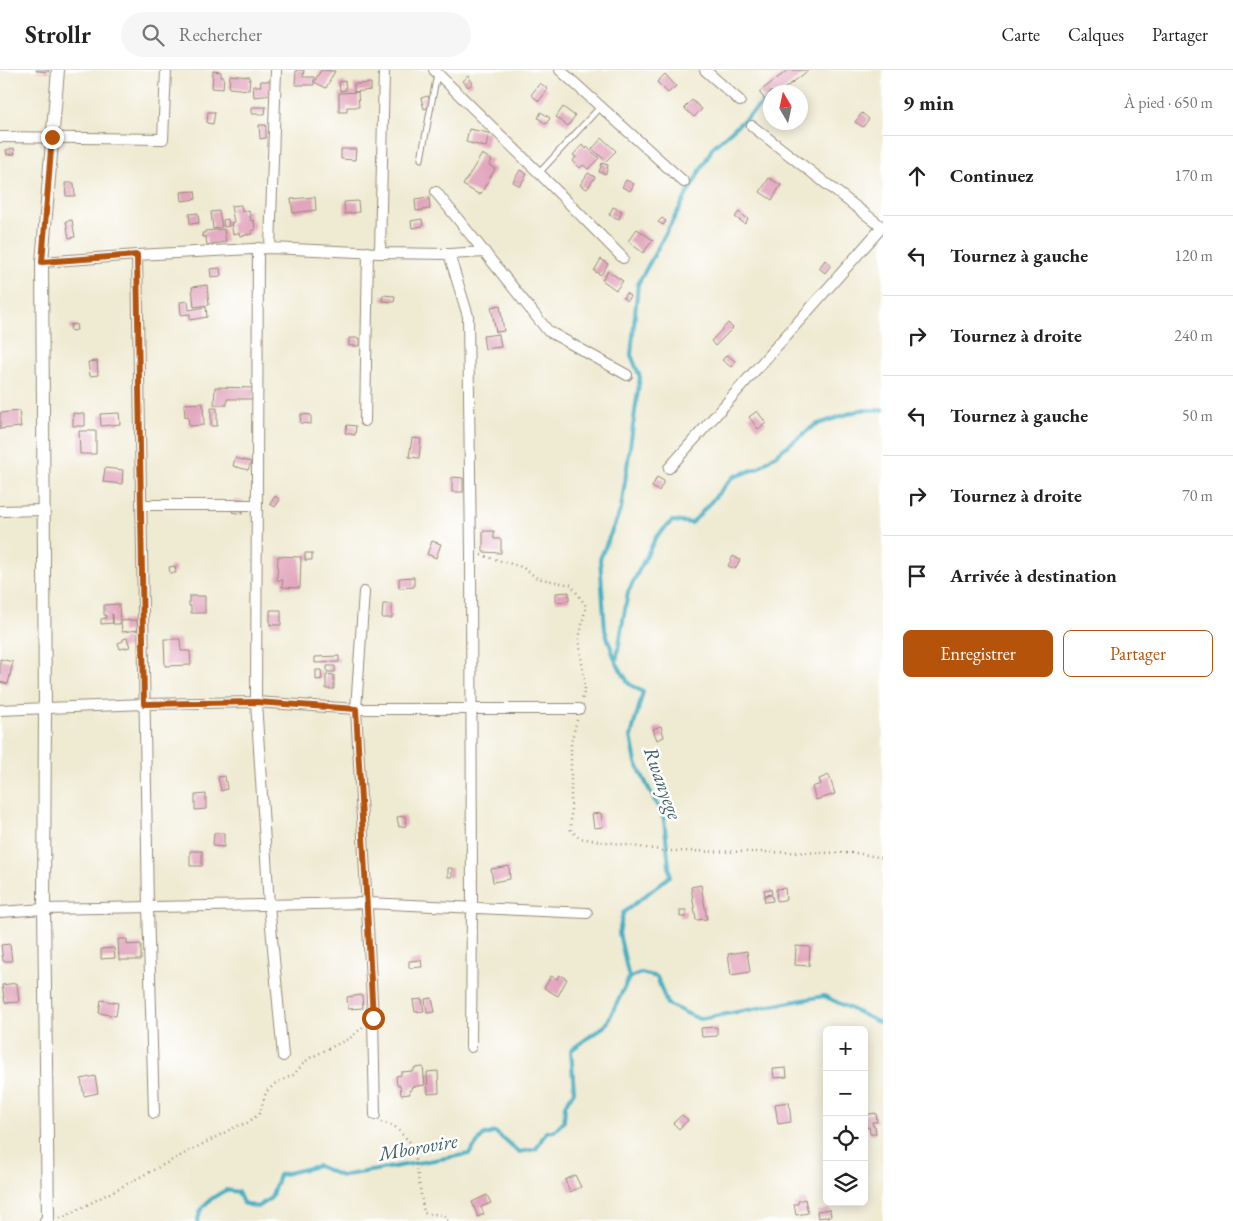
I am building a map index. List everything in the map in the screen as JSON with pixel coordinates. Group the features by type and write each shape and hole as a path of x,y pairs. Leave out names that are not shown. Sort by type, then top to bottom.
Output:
{"street":[{"path":"47,1220 42,262 58,70"},
{"path":"0,137 163,138 166,70"},
{"path":"270,248 276,70"},
{"path":"380,253 384,70"},
{"path":"560,70 684,182"},
{"path":"704,70 740,101"},
{"path":"436,72 623,258"},
{"path":"669,468 883,226 752,126"},
{"path":"436,192 548,331 627,374"},
{"path":"42,262 258,248 380,253 448,254 485,252"},
{"path":"258,248 256,702 269,905 283,1056"},
{"path":"365,421 368,252"},
{"path":"448,254 468,316 472,710 471,1047"},
{"path":"137,255 148,907 154,1114"},
{"path":"141,505 257,505"},
{"path":"0,510 43,510"},
{"path":"364,592 356,709 373,1018 375,1115"},
{"path":"0,710 256,702 356,709 579,709"},
{"path":"0,912 44,909 367,904 587,913"}],"lane":[{"path":"421,159 436,72"},
{"path":"539,173 600,106"}],"path":[{"path":"471,553 522,567 537,578 571,585 586,606 579,639 585,688 570,743 570,830 579,838 667,851 856,853 883,858"},
{"path":"47,1220 64,1217 237,1126 248,1123 260,1113 266,1092 276,1083 293,1076 308,1059 350,1038 373,1018"},
{"path":"375,1115 380,1122 394,1126 413,1145 424,1213 444,1215 448,1221"}],"building":[{"path":"49,70 49,72 36,71"},
{"path":"296,70 304,70 303,77 314,77 314,85 295,85"},
{"path":"321,70 335,71 326,88 314,82"},
{"path":"788,70 809,70 789,85 768,85"},
{"path":"213,71 221,72 221,77 224,77 223,89 212,88"},
{"path":"665,74 676,86 668,93 657,82"},
{"path":"230,75 250,77 249,90 229,88"},
{"path":"468,76 473,83 468,87 463,81"},
{"path":"260,81 272,81 273,95 254,97 253,86 261,86"},
{"path":"345,81 346,90 340,91 339,82"},
{"path":"371,83 371,90 354,92 354,84"},
{"path":"540,83 548,89 539,101 531,95"},
{"path":"763,89 763,97 759,92"},
{"path":"358,92 359,107 347,107 347,112 339,112 339,93"},
{"path":"428,96 432,106 424,109 421,98"},
{"path":"692,100 702,109 694,117 684,108"},
{"path":"252,107 266,107 265,114 252,114"},
{"path":"563,107 575,116 568,126 556,117"},
{"path":"208,112 215,112 213,124 207,123"},
{"path":"541,112 550,118 546,124 538,118"},
{"path":"862,113 869,119 863,127 855,122"},
{"path":"259,125 266,125 266,138 260,139"},
{"path":"469,129 489,133 486,147 466,142"},
{"path":"602,138 616,151 606,161 592,149"},
{"path":"582,145 599,158 588,169 583,165 580,168 573,161 576,157 573,155"},
{"path":"14,148 15,154 7,155 6,150"},
{"path":"341,149 356,149 355,160 341,159"},
{"path":"482,154 492,160 489,165 495,169 480,195 463,185"},
{"path":"602,163 608,165 606,174 599,172"},
{"path":"520,170 527,174 520,186 513,182"},
{"path":"588,173 595,177 587,189 580,185"},
{"path":"769,178 781,185 772,200 760,192"},
{"path":"626,180 634,184 630,191 622,187"},
{"path":"65,183 74,183 75,196 66,196"},
{"path":"195,191 196,199 182,201 181,192"},
{"path":"315,197 316,210 293,213 291,199"},
{"path":"429,197 430,209 416,211 415,199"},
{"path":"358,201 359,212 345,214 344,202"},
{"path":"241,205 242,212 249,210 251,221 254,220 255,230 251,231 252,234 240,236 239,233 233,234 231,223 234,222 231,206"},
{"path":"613,207 622,211 619,219 609,215"},
{"path":"219,211 222,227 213,229 211,212"},
{"path":"739,212 748,219 745,224 735,217"},
{"path":"198,213 199,223 190,224 189,214"},
{"path":"662,218 666,221 663,225 658,222"},
{"path":"228,219 229,226 224,227 223,220"},
{"path":"422,219 423,226 412,228 411,221"},
{"path":"72,220 75,237 69,238 66,221"},
{"path":"224,229 226,242 207,245 206,237 203,237 202,233"},
{"path":"637,229 653,240 643,253 628,241"},
{"path":"601,259 608,264 601,275 594,271"},
{"path":"825,260 831,265 825,273 819,268"},
{"path":"220,268 221,276 211,277 210,269"},
{"path":"608,271 623,281 616,290 602,280"},
{"path":"207,285 209,305 194,307 192,287"},
{"path":"626,293 630,296 627,301 623,298"},
{"path":"383,295 395,296 394,302 382,301"},
{"path":"188,301 189,310 206,307 207,317 190,320 190,314 181,315 180,302"},
{"path":"500,305 504,331 496,332 491,307"},
{"path":"728,323 733,328 715,346 711,341"},
{"path":"76,324 77,330 71,331 70,325"},
{"path":"499,334 501,347 485,349 483,336"},
{"path":"349,338 359,338 359,346 349,346"},
{"path":"727,355 735,361 731,367 722,360"},
{"path":"97,361 98,375 90,376 88,362"},
{"path":"215,387 254,388 253,399 227,399 227,405 214,405"},
{"path":"203,403 204,425 189,426 188,416 185,417 184,404"},
{"path":"211,408 217,408 217,426 211,426"},
{"path":"19,411 21,427 0,429 0,413"},
{"path":"757,411 766,423 758,429 749,417"},
{"path":"73,413 85,414 85,426 73,426"},
{"path":"119,413 120,424 101,426 100,414"},
{"path":"301,414 311,415 311,424 300,423"},
{"path":"347,425 356,426 355,435 345,433"},
{"path":"79,431 96,431 96,454 80,454"},
{"path":"412,438 421,439 419,458 409,457"},
{"path":"235,458 251,462 248,470 233,466"},
{"path":"105,468 123,470 122,484 103,482"},
{"path":"452,477 463,478 463,492 452,492"},
{"path":"657,477 664,481 659,491 652,487"},
{"path":"275,496 280,500 275,507 270,504"},
{"path":"235,500 244,502 242,514 232,512"},
{"path":"483,531 494,531 494,539 501,539 501,553 483,552"},
{"path":"432,541 441,544 436,558 427,554"},
{"path":"305,553 312,553 312,560 305,560"},
{"path":"278,556 301,557 300,588 282,587 283,580 277,580"},
{"path":"733,556 740,560 735,569 728,566"},
{"path":"175,566 176,573 170,573 169,567"},
{"path":"414,577 414,587 399,588 399,578"},
{"path":"569,592 569,601 556,602 556,593"},
{"path":"189,596 205,596 205,613 191,613"},
{"path":"119,604 120,624 101,624 101,619 106,618 106,615 104,615 104,605"},
{"path":"383,604 392,604 392,618 382,618"},
{"path":"270,610 281,610 281,625 270,625"},
{"path":"137,620 138,630 122,632 121,621"},
{"path":"127,638 130,647 120,649 118,643"},
{"path":"164,639 180,639 181,651 190,651 191,665 165,666"},
{"path":"339,656 339,662 315,663 315,657"},
{"path":"0,659 13,662 8,684 0,682"},
{"path":"327,666 335,666 335,672 327,672"},
{"path":"316,670 321,670 322,679 316,680"},
{"path":"326,674 334,675 334,689 326,689"},
{"path":"661,726 664,737 657,740 653,729"},
{"path":"829,775 835,794 816,800 812,787 821,784 819,779"},
{"path":"225,776 227,789 221,791 218,777"},
{"path":"206,794 206,809 195,810 195,795"},
{"path":"601,813 603,827 594,828 592,814"},
{"path":"405,816 406,826 399,827 397,817"},
{"path":"214,833 224,833 224,847 213,846"},
{"path":"190,851 202,851 202,866 190,866"},
{"path":"509,866 510,879 493,882 491,869"},
{"path":"448,868 452,868 452,877 448,877"},
{"path":"701,885 707,919 696,920 691,887"},
{"path":"785,888 786,900 777,901 776,889"},
{"path":"771,889 772,894 765,895 764,890"},
{"path":"772,895 773,901 765,902 764,896"},
{"path":"680,910 686,910 686,917 680,917"},
{"path":"118,939 127,939 127,945 141,944 141,960 119,960"},
{"path":"10,944 12,961 3,961 1,945"},
{"path":"796,946 810,947 809,966 795,965"},
{"path":"114,948 115,958 101,959 101,949"},
{"path":"747,951 750,972 731,975 728,954"},
{"path":"421,960 422,967 409,968 409,961"},
{"path":"559,975 567,979 558,996 544,988 551,976 557,979"},
{"path":"17,983 19,1002 5,1003 2,985"},
{"path":"362,995 363,1008 348,1009 347,997"},
{"path":"432,998 435,1012 427,1013 425,999"},
{"path":"422,999 424,1011 415,1012 413,1000"},
{"path":"101,1000 118,1003 116,1016 99,1013"},
{"path":"717,1027 717,1036 702,1037 701,1028"},
{"path":"423,1067 425,1085 411,1087 412,1090 409,1090 410,1094 401,1095 400,1085 397,1085 396,1076 401,1075 401,1072 414,1071 414,1068"},
{"path":"786,1068 787,1077 774,1078 773,1069"},
{"path":"438,1071 439,1093 428,1094 427,1072"},
{"path":"95,1076 98,1093 84,1096 81,1079"},
{"path":"789,1102 791,1122 778,1124 775,1104"},
{"path":"876,1113 877,1122 872,1122 873,1126 875,1126 876,1134 870,1134 868,1114"},
{"path":"682,1115 688,1120 679,1129 673,1123"},
{"path":"575,1175 581,1187 570,1192 565,1180"},
{"path":"487,1195 491,1203 481,1207 484,1214 478,1217 472,1202"},
{"path":"805,1199 808,1213 796,1215 794,1204 798,1204 798,1201"},
{"path":"830,1209 831,1216 818,1218 817,1211"}],"waterway":[{"path":"615,660 605,630 600,559 621,509 640,377 631,355 638,284 713,147 763,103"},
{"name":"Rwanyege","path":"629,978 619,933 623,913 670,876 664,819 636,763 631,736 643,692 629,684 616,662 628,592 656,537 672,521 692,523 733,477 758,468 815,425 860,410 883,410"},
{"name":"Mborovire","path":"198,1221 204,1206 226,1190 238,1192 243,1203 257,1207 271,1198 279,1175 318,1166 341,1176 469,1154 483,1136 495,1132 519,1152 536,1149 546,1132 554,1131 564,1121 565,1105 574,1092 571,1050 606,1025 629,978 641,973 657,977 667,1004 699,1019 824,996 878,1022 883,1021"}],"route":[{"path":"52,137 42,262 137,255 144,704 256,702 356,709 373,1018"}]}
